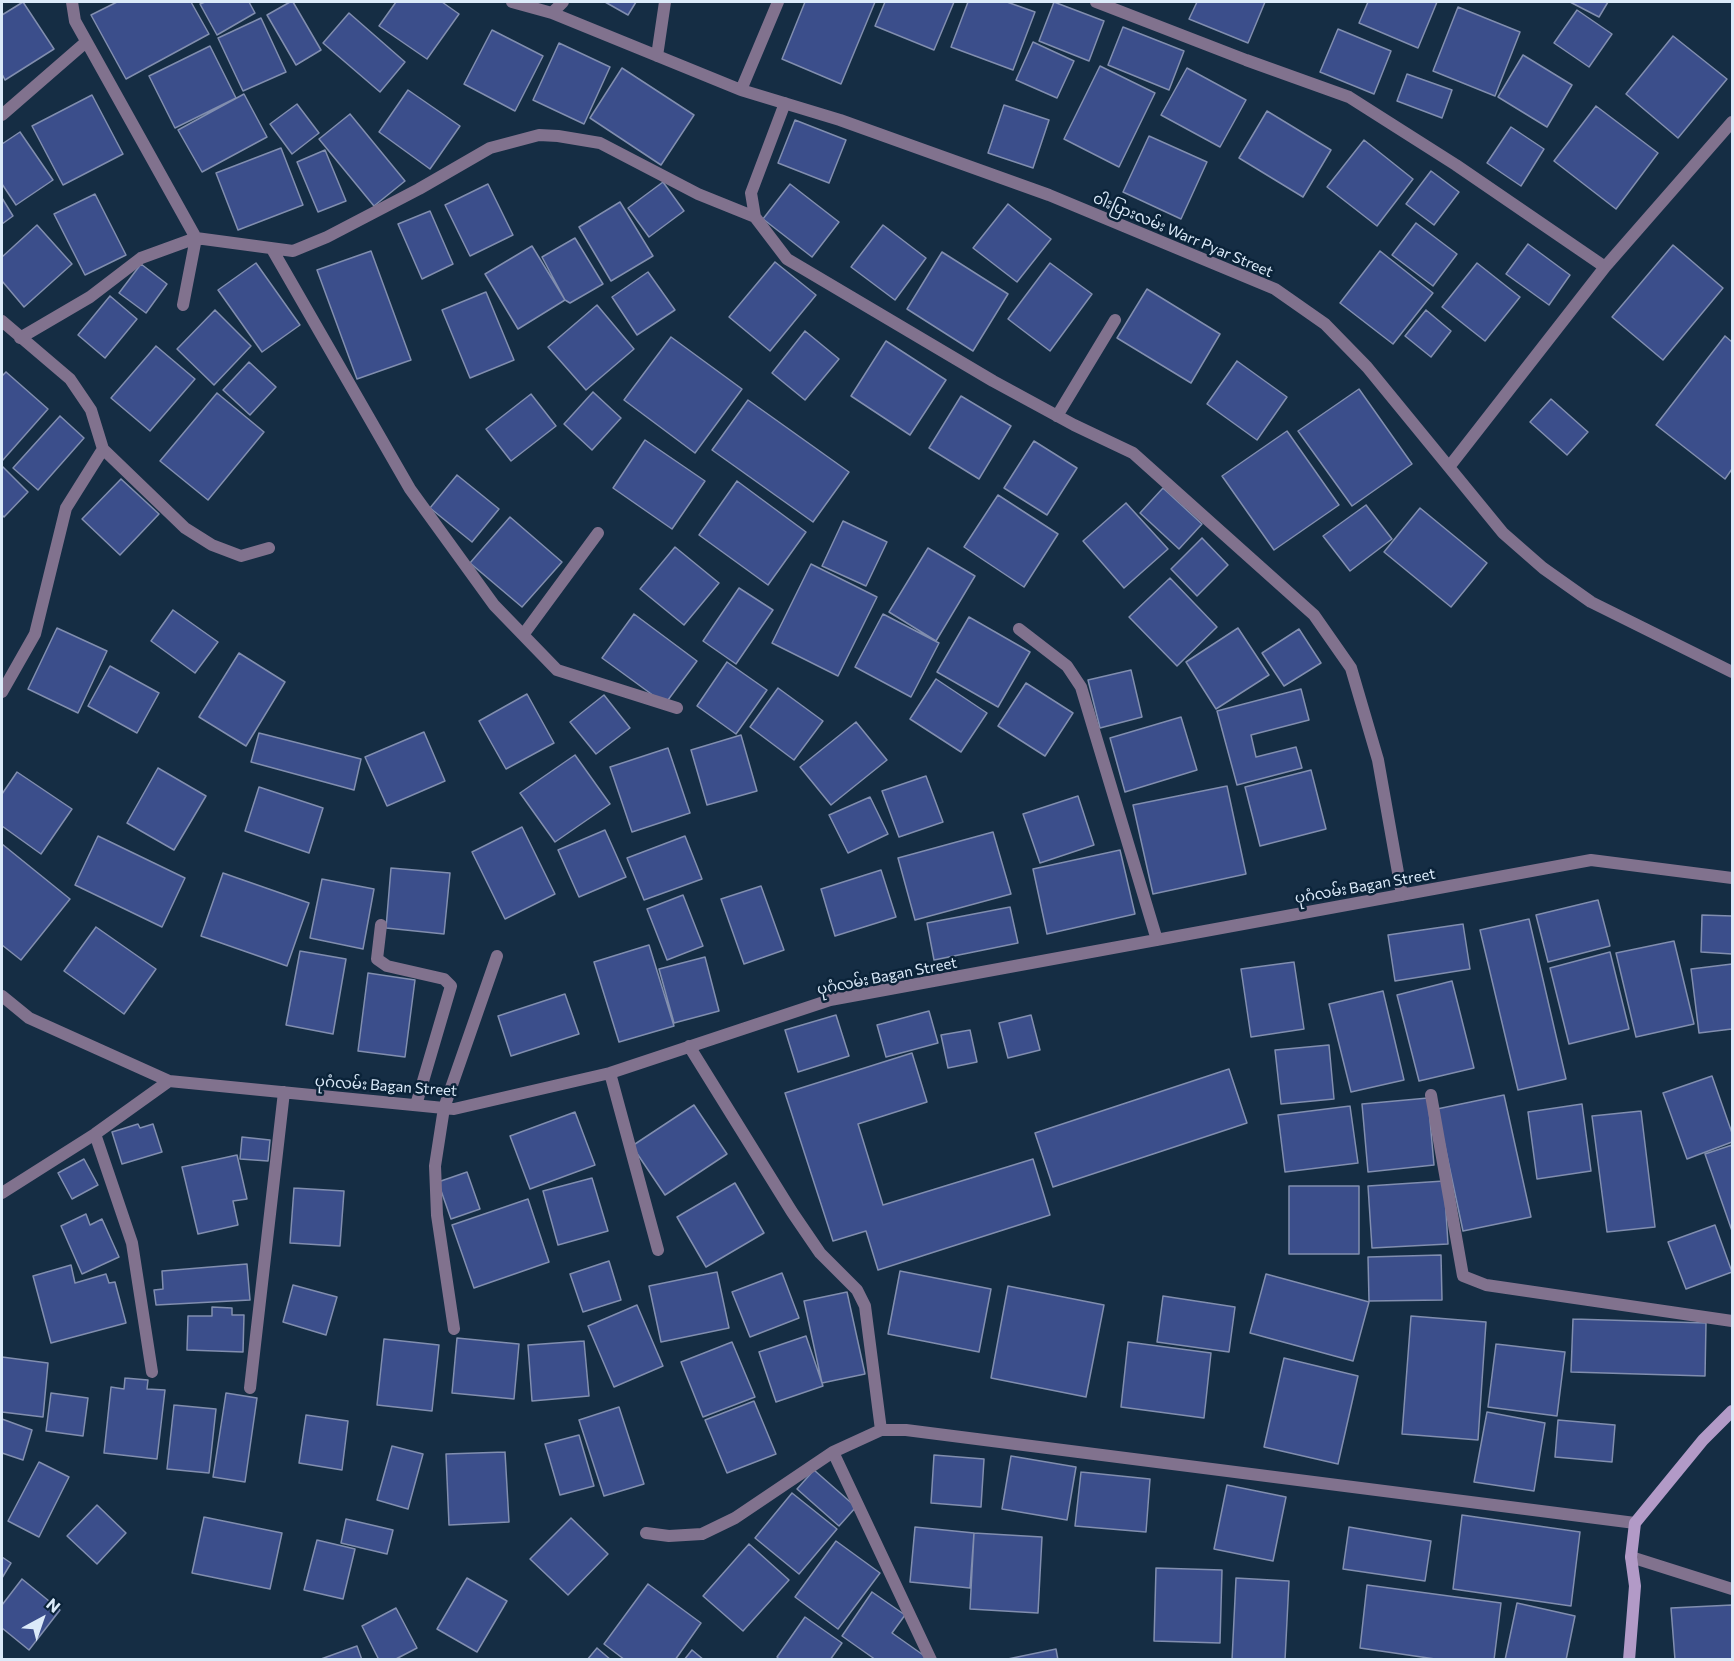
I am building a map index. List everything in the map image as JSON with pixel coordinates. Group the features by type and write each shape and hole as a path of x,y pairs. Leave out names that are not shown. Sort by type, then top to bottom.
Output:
{"street":[{"path":"72,2 75,21 86,42 196,238 183,305"},
{"name":"ဝါးပြားလမ်း Warr Pyar Street","path":"512,2 552,13 741,90 840,120 1049,195 1275,289 1325,324 1367,367 1503,533 1543,568 1591,602 1732,672"},
{"path":"552,13 563,2"},
{"path":"657,56 665,2"},
{"path":"741,90 778,2"},
{"path":"1096,2 1349,97 1456,165 1605,267"},
{"path":"2,115 86,42"},
{"path":"785,103 751,193 755,217 787,259 907,332 1057,416 1133,453 1314,615 1351,668 1378,760 1402,895"},
{"path":"1449,467 1605,267 1732,122"},
{"path":"20,338 90,297 141,258 196,238 293,251 327,237 419,189 490,148 539,135 600,143 698,194 755,217"},
{"path":"272,249 410,489 494,605 557,670 677,708"},
{"path":"1057,416 1115,320"},
{"path":"2,321 70,379 91,410 103,449 185,528 212,544 241,556 269,548"},
{"path":"2,692 35,634 66,508 103,449"},
{"path":"523,635 598,533"},
{"path":"1019,629 1067,666 1081,687 1157,940"},
{"name":"ပုဂံလမ်း Bagan Street","path":"2,996 29,1018 170,1081 454,1109 610,1073 830,1000 1591,860 1732,878"},
{"path":"381,925 377,959 387,966 444,979 451,987 416,1105"},
{"path":"454,1329 437,1215 435,1167 444,1107 497,956"},
{"path":"689,1046 792,1212 820,1252 857,1290 866,1306 881,1430"},
{"path":"610,1073 658,1250"},
{"path":"2,1193 95,1134 170,1081"},
{"path":"250,1388 284,1092"},
{"path":"1431,1095 1463,1276 1486,1285 1732,1321"},
{"path":"95,1134 132,1243 152,1372"},
{"path":"1629,1659 1635,1586 1631,1557 1635,1523 1703,1440 1732,1411"},
{"path":"646,1533 669,1536 702,1534 735,1518 832,1452 881,1430 906,1430 1635,1523"},
{"path":"832,1452 931,1659"},
{"path":"1631,1557 1732,1589"}],"building":[{"path":"23,2 54,49 5,80 2,74 2,15"},
{"path":"117,2 191,2 209,34 126,79 91,15"},
{"path":"249,2 255,13 217,35 200,4"},
{"path":"293,2 321,50 296,65 267,15"},
{"path":"396,2 442,2 459,14 427,59 379,26"},
{"path":"605,2 636,2 628,15"},
{"path":"805,2 875,2 841,84 782,59"},
{"path":"885,2 954,2 934,50 875,26"},
{"path":"968,2 1007,2 1035,12 1013,70 951,47"},
{"path":"1054,2 1104,21 1089,61 1039,41"},
{"path":"1197,2 1265,2 1248,43 1189,19"},
{"path":"1368,2 1437,2 1418,48 1359,23"},
{"path":"1570,2 1608,2 1599,17"},
{"path":"1458,7 1520,32 1495,96 1433,71"},
{"path":"1577,10 1612,34 1589,67 1554,43"},
{"path":"349,13 405,62 380,92 323,43"},
{"path":"261,18 286,72 243,91 218,38"},
{"path":"1123,27 1184,51 1169,90 1108,65"},
{"path":"1338,29 1391,51 1374,94 1320,72"},
{"path":"492,30 543,56 515,111 464,84"},
{"path":"1673,36 1727,79 1678,138 1626,94"},
{"path":"1033,42 1074,61 1057,98 1016,80"},
{"path":"559,43 610,67 584,124 533,100"},
{"path":"210,46 236,98 175,128 149,76"},
{"path":"1523,55 1572,85 1547,127 1498,97"},
{"path":"1100,66 1155,93 1119,167 1064,139"},
{"path":"622,68 694,115 661,165 590,118"},
{"path":"1187,68 1246,100 1220,147 1161,115"},
{"path":"1407,74 1452,90 1442,118 1397,101"},
{"path":"408,90 460,126 430,169 379,132"},
{"path":"244,94 267,137 202,172 178,130"},
{"path":"92,95 123,154 63,185 32,126"},
{"path":"297,104 319,133 292,154 270,124"},
{"path":"1004,105 1049,120 1033,168 988,153"},
{"path":"1596,106 1658,153 1616,209 1554,161"},
{"path":"1267,111 1331,150 1303,197 1239,158"},
{"path":"350,114 405,181 374,206 319,139"},
{"path":"795,120 846,140 829,183 778,163"},
{"path":"1511,127 1544,149 1521,186 1487,163"},
{"path":"20,132 53,180 16,205 2,184 2,144"},
{"path":"1149,136 1207,162 1181,219 1123,192"},
{"path":"1364,140 1413,179 1377,226 1327,187"},
{"path":"281,148 303,205 238,230 216,173"},
{"path":"325,150 346,201 318,212 297,162"},
{"path":"1431,171 1459,192 1434,225 1406,204"},
{"path":"663,182 684,211 649,237 628,208"},
{"path":"488,184 513,235 470,256 445,205"},
{"path":"790,184 839,222 812,257 763,219"},
{"path":"95,194 126,255 85,275 54,214"},
{"path":"2,198 13,216 2,224"},
{"path":"620,202 653,256 611,281 579,227"},
{"path":"1008,204 1051,239 1017,282 973,248"},
{"path":"430,211 453,264 422,279 398,224"},
{"path":"1416,223 1457,254 1433,286 1392,255"},
{"path":"37,225 72,264 24,307 2,281 2,257"},
{"path":"883,225 926,258 895,300 851,267"},
{"path":"575,238 603,284 570,303 565,300 542,257"},
{"path":"1528,244 1570,275 1549,305 1506,274"},
{"path":"1673,245 1723,288 1663,360 1612,317"},
{"path":"532,246 565,300 518,329 485,274"},
{"path":"371,251 411,360 357,379 317,270"},
{"path":"1380,251 1433,293 1393,344 1340,303"},
{"path":"942,252 1008,294 973,351 907,309"},
{"path":"775,262 816,295 770,351 729,317"},
{"path":"256,263 300,325 262,352 218,290"},
{"path":"1050,263 1092,294 1050,351 1008,319"},
{"path":"1477,263 1520,297 1485,341 1442,307"},
{"path":"141,264 167,284 146,313 119,293"},
{"path":"648,272 675,310 637,335 612,297"},
{"path":"1147,289 1220,334 1191,383 1117,338"},
{"path":"486,292 514,360 470,378 442,310"},
{"path":"110,296 137,319 105,358 78,335"},
{"path":"597,305 634,349 586,390 548,347"},
{"path":"215,310 251,346 214,385 177,349"},
{"path":"1426,310 1451,331 1431,357 1405,336"},
{"path":"805,331 839,359 805,400 772,373"},
{"path":"1725,336 1732,342 1732,469 1725,479 1656,425"},
{"path":"671,337 742,389 695,453 624,400"},
{"path":"886,341 946,380 910,435 851,396"},
{"path":"156,346 195,379 150,431 111,398"},
{"path":"1237,361 1287,397 1257,440 1207,404"},
{"path":"249,362 276,387 250,415 223,390"},
{"path":"6,372 48,409 2,461 2,376"},
{"path":"1359,389 1412,464 1352,506 1298,431"},
{"path":"593,392 621,418 592,450 564,424"},
{"path":"217,393 264,432 208,500 160,461"},
{"path":"531,394 556,426 511,461 486,429"},
{"path":"961,396 1011,426 979,479 929,448"},
{"path":"1551,399 1588,432 1567,455 1530,422"},
{"path":"748,400 849,472 813,522 712,450"},
{"path":"60,416 84,438 38,490 13,468"},
{"path":"1287,431 1339,505 1274,550 1222,476"},
{"path":"645,440 705,481 672,529 613,488"},
{"path":"1034,441 1077,468 1047,515 1004,488"},
{"path":"2,466 28,492 4,517 2,515"},
{"path":"457,475 499,509 472,542 430,508"},
{"path":"121,479 159,514 120,555 82,519"},
{"path":"737,481 806,532 768,585 699,535"},
{"path":"1163,488 1202,524 1179,549 1140,513"},
{"path":"998,495 1058,534 1024,587 964,547"},
{"path":"1126,503 1168,549 1124,588 1083,541"},
{"path":"1366,505 1392,539 1350,571 1323,536"},
{"path":"1420,508 1487,563 1451,607 1384,552"},
{"path":"510,517 562,562 522,607 470,563"},
{"path":"843,521 887,542 866,586 822,566"},
{"path":"1202,538 1228,565 1197,596 1171,569"},
{"path":"675,547 719,583 684,625 640,589"},
{"path":"928,548 975,576 936,641 889,612"},
{"path":"811,564 877,597 838,676 772,643"},
{"path":"1170,578 1217,627 1177,666 1129,617"},
{"path":"739,588 773,610 736,664 703,641"},
{"path":"173,610 218,642 195,673 151,641"},
{"path":"634,614 697,661 665,704 602,658"},
{"path":"883,614 939,643 911,697 855,667"},
{"path":"969,617 1030,652 998,707 937,672"},
{"path":"57,628 107,651 78,713 28,689"},
{"path":"1238,628 1269,675 1216,709 1186,662"},
{"path":"1299,629 1321,663 1284,686 1262,653"},
{"path":"239,653 285,682 246,746 199,717"},
{"path":"727,662 767,690 736,734 697,706"},
{"path":"110,666 159,693 137,733 88,706"},
{"path":"1131,670 1142,717 1100,728 1088,680"},
{"path":"936,679 987,713 961,752 910,719"},
{"path":"1026,683 1073,713 1045,756 998,726"},
{"path":"778,688 823,721 794,760 750,727"},
{"path":"1301,689 1309,720 1251,735 1256,757 1296,747 1302,768 1237,785 1217,711"},
{"path":"527,694 554,743 506,769 479,721"},
{"path":"604,695 630,728 596,754 570,722"},
{"path":"1181,717 1197,770 1125,792 1110,738"},
{"path":"856,722 887,760 831,805 800,767"},
{"path":"424,732 445,781 387,806 365,757"},
{"path":"259,733 361,759 354,790 251,762"},
{"path":"741,735 757,791 707,805 691,750"},
{"path":"668,748 690,813 632,832 610,767"},
{"path":"575,755 610,804 555,842 520,793"},
{"path":"158,768 206,796 174,850 127,823"},
{"path":"1311,770 1326,829 1260,846 1245,787"},
{"path":"17,772 72,809 41,854 2,826 2,794"},
{"path":"926,776 943,822 899,837 882,791"},
{"path":"1227,786 1246,874 1153,894 1133,805"},
{"path":"259,787 323,808 309,853 245,831"},
{"path":"1078,796 1094,845 1040,863 1023,814"},
{"path":"870,797 888,834 848,853 829,815"},
{"path":"522,827 555,894 505,919 472,852"},
{"path":"605,830 626,877 579,897 558,850"},
{"path":"993,832 1011,894 915,920 898,858"},
{"path":"98,836 185,878 162,927 75,885"},
{"path":"685,836 702,879 644,900 627,858"},
{"path":"2,844 70,899 21,960 2,945"},
{"path":"1120,850 1135,914 1047,934 1033,869"},
{"path":"391,868 450,873 444,934 386,928"},
{"path":"881,870 896,917 835,936 821,889"},
{"path":"223,873 309,903 287,966 201,936"},
{"path":"322,879 374,889 363,949 310,938"},
{"path":"761,886 784,950 744,964 721,899"},
{"path":"683,895 703,946 667,960 647,909"},
{"path":"1598,900 1610,946 1548,962 1536,915"},
{"path":"1010,907 1018,943 934,960 927,923"},
{"path":"1702,915 1732,916 1732,954 1701,952"},
{"path":"1529,919 1566,1079 1518,1090 1480,930"},
{"path":"1463,924 1470,969 1395,981 1388,935"},
{"path":"96,927 156,969 124,1014 64,971"},
{"path":"1674,941 1694,1024 1636,1037 1616,953"},
{"path":"649,945 674,1026 619,1042 594,962"},
{"path":"300,951 346,959 333,1034 286,1025"},
{"path":"1610,952 1629,1029 1569,1044 1550,968"},
{"path":"705,957 719,1011 674,1023 659,969"},
{"path":"1294,962 1304,1029 1251,1037 1241,969"},
{"path":"1732,964 1732,1029 1699,1033 1691,969"},
{"path":"368,973 415,980 405,1057 358,1051"},
{"path":"1452,981 1474,1068 1419,1081 1397,995"},
{"path":"1383,991 1404,1080 1351,1092 1329,1004"},
{"path":"565,994 579,1034 511,1056 498,1016"},
{"path":"929,1011 938,1043 886,1057 877,1025"},
{"path":"836,1015 849,1056 798,1072 785,1030"},
{"path":"1031,1015 1040,1050 1008,1058 999,1023"},
{"path":"970,1030 977,1062 948,1068 941,1035"},
{"path":"1329,1045 1334,1099 1281,1104 1275,1050"},
{"path":"912,1053 927,1102 858,1124 883,1205 1033,1159 1050,1215 878,1270 866,1231 833,1241 785,1093"},
{"path":"1229,1069 1247,1123 1053,1187 1035,1133"},
{"path":"1712,1076 1732,1133 1732,1142 1687,1159 1663,1093"},
{"path":"1504,1095 1531,1217 1463,1231 1437,1109"},
{"path":"1428,1098 1434,1165 1368,1172 1362,1104"},
{"path":"1582,1104 1591,1171 1537,1179 1528,1112"},
{"path":"694,1105 727,1154 665,1195 632,1146"},
{"path":"1350,1106 1358,1163 1285,1172 1278,1115"},
{"path":"1641,1111 1655,1227 1607,1232 1592,1116"},
{"path":"575,1112 595,1165 530,1189 510,1136"},
{"path":"138,1124 140,1128 153,1124 162,1152 122,1164 112,1132"},
{"path":"242,1137 270,1140 268,1161 240,1159"},
{"path":"1732,1145 1732,1231 1705,1154"},
{"path":"237,1155 247,1199 233,1201 238,1225 198,1234 182,1167"},
{"path":"84,1159 98,1185 72,1199 58,1173"},
{"path":"467,1172 480,1209 451,1219 438,1182"},
{"path":"592,1178 608,1231 558,1245 543,1191"},
{"path":"1444,1181 1448,1244 1372,1248 1368,1186"},
{"path":"735,1183 764,1233 706,1267 677,1217"},
{"path":"1289,1186 1359,1186 1359,1254 1289,1254"},
{"path":"294,1188 344,1191 340,1246 290,1243"},
{"path":"528,1199 549,1262 474,1288 452,1225"},
{"path":"86,1214 90,1225 102,1219 119,1257 82,1274 61,1226"},
{"path":"1715,1225 1732,1272 1686,1289 1668,1242"},
{"path":"1441,1255 1442,1300 1369,1301 1368,1257"},
{"path":"609,1261 621,1300 583,1312 570,1274"},
{"path":"247,1264 250,1300 156,1305 154,1290 163,1289 162,1271"},
{"path":"71,1265 75,1283 106,1274 109,1283 115,1282 126,1323 51,1343 33,1276"},
{"path":"900,1271 991,1289 979,1352 888,1334"},
{"path":"717,1272 729,1328 661,1342 649,1286"},
{"path":"782,1273 799,1318 750,1337 732,1292"},
{"path":"1266,1274 1369,1302 1353,1361 1250,1333"},
{"path":"293,1285 337,1297 326,1335 283,1322"},
{"path":"1008,1286 1104,1305 1086,1397 991,1378"},
{"path":"847,1292 865,1374 822,1383 804,1301"},
{"path":"1163,1296 1235,1307 1229,1352 1157,1342"},
{"path":"637,1305 663,1366 614,1387 588,1326"},
{"path":"212,1307 232,1308 232,1315 244,1315 243,1352 187,1350 188,1316 212,1316"},
{"path":"1411,1316 1486,1322 1478,1440 1402,1434"},
{"path":"1573,1319 1706,1323 1705,1376 1571,1372"},
{"path":"806,1336 823,1386 776,1402 759,1352"},
{"path":"457,1338 519,1344 514,1399 452,1393"},
{"path":"384,1339 439,1345 432,1411 377,1405"},
{"path":"584,1341 589,1396 532,1401 528,1345"},
{"path":"732,1342 755,1397 703,1417 681,1362"},
{"path":"1128,1342 1211,1353 1204,1418 1121,1407"},
{"path":"1496,1344 1565,1352 1557,1416 1488,1407"},
{"path":"2,1357 48,1363 43,1417 2,1412"},
{"path":"1284,1358 1358,1376 1338,1464 1264,1447"},
{"path":"125,1378 148,1380 147,1389 165,1390 157,1459 104,1453 111,1387 124,1389"},
{"path":"51,1393 88,1398 83,1436 46,1431"},
{"path":"226,1393 257,1398 245,1482 213,1477"},
{"path":"754,1401 776,1454 727,1473 705,1420"},
{"path":"174,1405 216,1409 209,1473 167,1469"},
{"path":"619,1407 644,1484 604,1496 579,1420"},
{"path":"1487,1412 1545,1423 1534,1491 1474,1482"},
{"path":"306,1415 348,1421 342,1470 299,1463"},
{"path":"2,1419 32,1430 23,1460 2,1453"},
{"path":"1558,1420 1615,1425 1612,1462 1555,1457"},
{"path":"579,1435 594,1486 560,1495 545,1444"},
{"path":"392,1446 423,1454 408,1509 377,1500"},
{"path":"505,1452 509,1522 449,1525 446,1454"},
{"path":"934,1455 984,1459 981,1507 931,1503"},
{"path":"1011,1456 1076,1467 1067,1520 1002,1509"},
{"path":"39,1462 69,1477 39,1537 8,1521"},
{"path":"814,1470 856,1507 839,1526 797,1489"},
{"path":"1081,1472 1150,1479 1146,1532 1075,1526"},
{"path":"1227,1485 1286,1497 1273,1561 1214,1549"},
{"path":"792,1493 837,1529 799,1574 755,1538"},
{"path":"97,1505 126,1533 97,1564 67,1536"},
{"path":"1462,1515 1580,1532 1571,1606 1453,1589"},
{"path":"204,1517 282,1533 270,1589 192,1573"},
{"path":"571,1518 608,1554 568,1595 530,1559"},
{"path":"346,1519 393,1530 387,1554 341,1543"},
{"path":"915,1527 974,1533 970,1588 910,1582"},
{"path":"1349,1527 1431,1541 1425,1581 1343,1569"},
{"path":"974,1533 1042,1537 1038,1613 970,1609"},
{"path":"317,1540 355,1549 343,1599 304,1590"},
{"path":"836,1541 880,1573 838,1629 795,1597"},
{"path":"749,1544 789,1580 743,1631 703,1596"},
{"path":"2,1557 11,1563 2,1578"},
{"path":"1156,1568 1222,1570 1220,1643 1154,1641"},
{"path":"467,1578 507,1601 477,1652 437,1629"},
{"path":"1236,1578 1289,1581 1285,1660 1232,1660"},
{"path":"22,1579 60,1610 29,1650 2,1628 2,1605"},
{"path":"648,1584 701,1623 675,1660 625,1660 604,1644"},
{"path":"1367,1585 1501,1603 1494,1660 1442,1660 1360,1648"},
{"path":"872,1592 905,1615 892,1633 926,1657 924,1660 876,1660 842,1636"},
{"path":"1517,1603 1575,1616 1566,1660 1505,1660"},
{"path":"1732,1605 1732,1660 1675,1660 1671,1608"},
{"path":"396,1608 417,1648 394,1660 379,1660 362,1626"},
{"path":"805,1617 842,1643 830,1660 780,1660 777,1657"},
{"path":"357,1646 362,1660 321,1660 321,1659"},
{"path":"597,1648 611,1660 587,1660"},
{"path":"1056,1649 1058,1660 1003,1660"},
{"path":"692,1650 704,1660 684,1660"}]}
